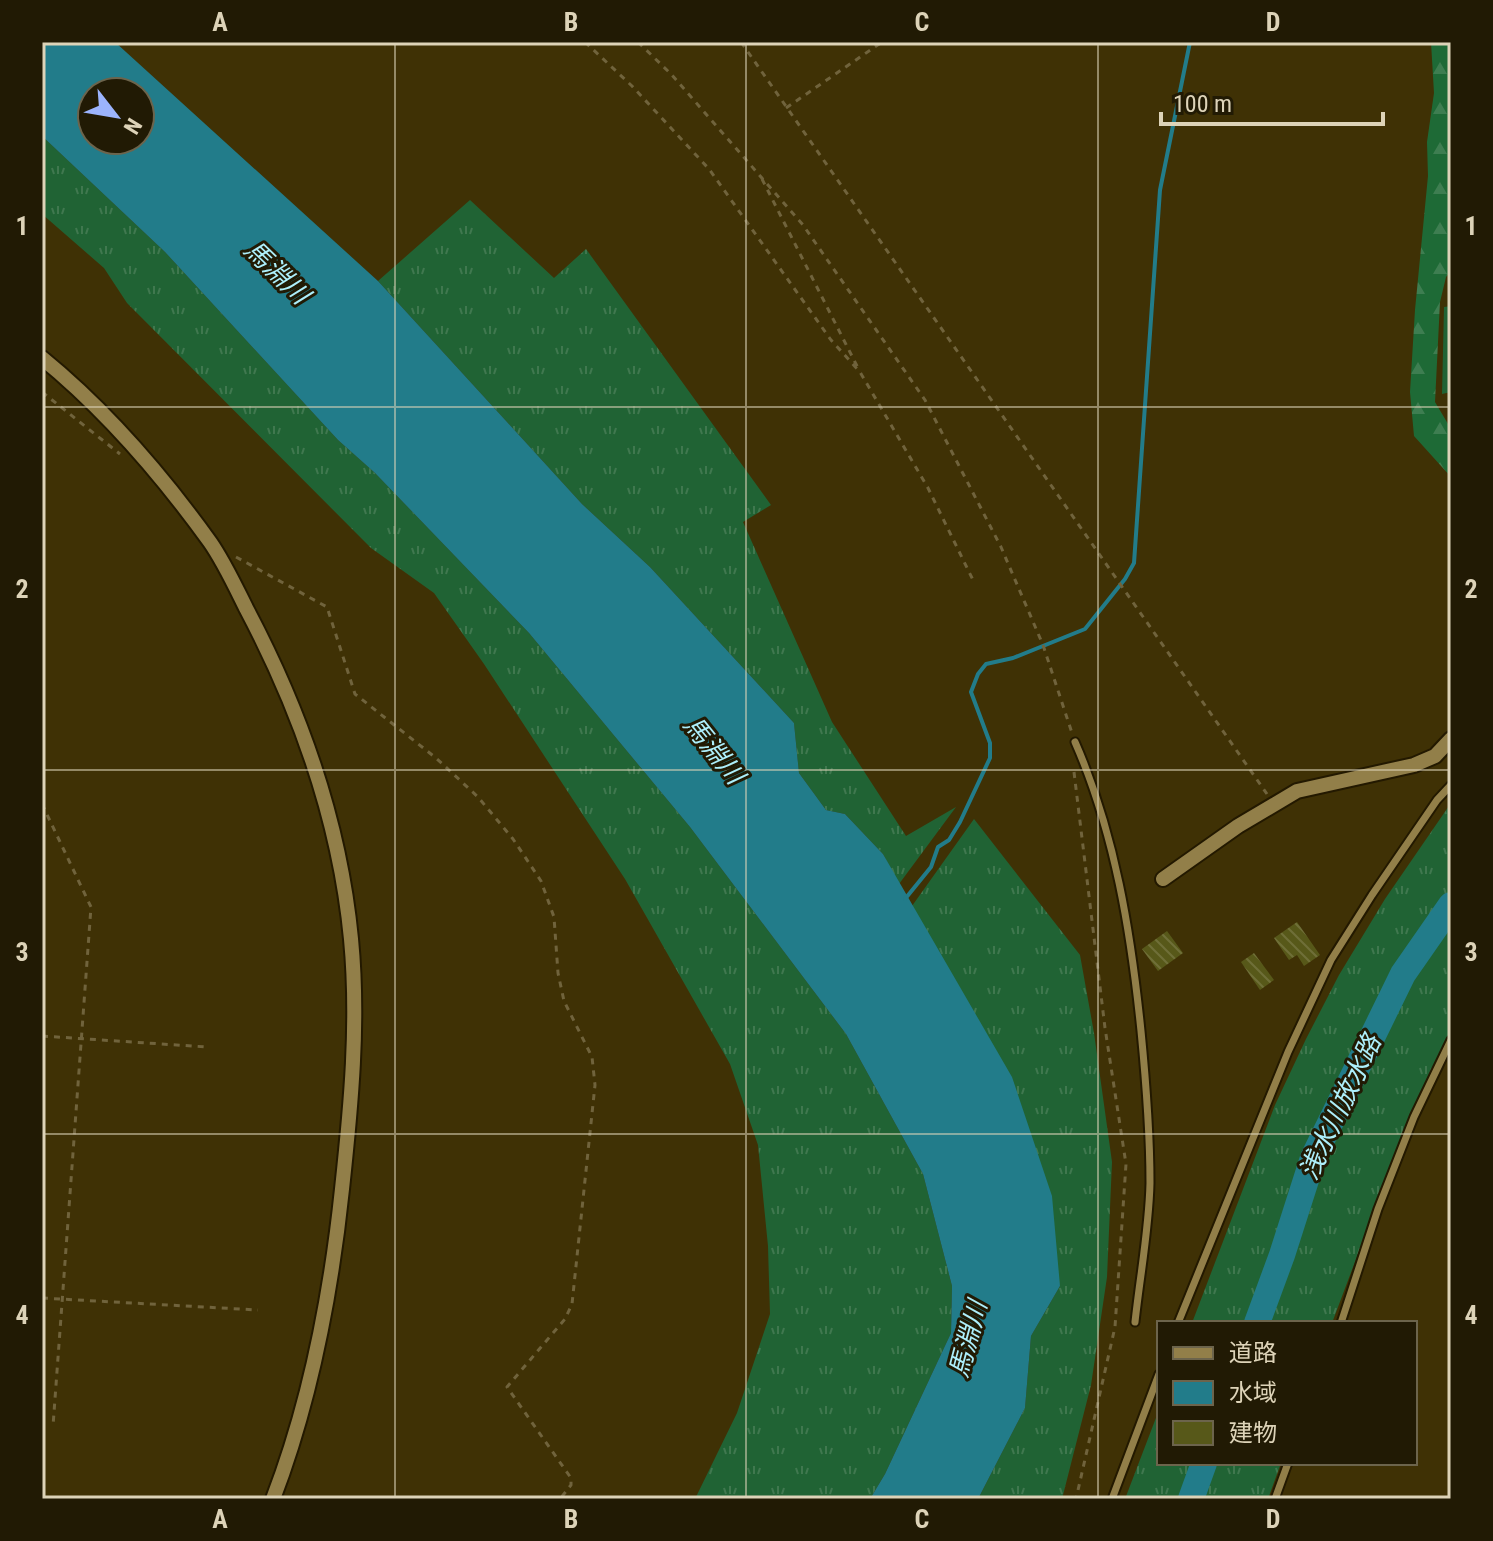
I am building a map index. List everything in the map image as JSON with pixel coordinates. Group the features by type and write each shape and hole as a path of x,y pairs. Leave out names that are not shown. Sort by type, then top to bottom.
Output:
{"street":[{"path":"42,358 127,436 211,544 275,663 312,761 336,845 351,939 354,1024 351,1107 336,1253 314,1369 273,1499"},
{"path":"1163,879 1187,860 1297,791 1414,765 1435,756 1451,739"}],"lane":[{"path":"1075,742 1089,774 1114,855 1137,992 1148,1102 1150,1186 1135,1322"},
{"path":"1179,1321 1288,1052 1331,960 1437,800 1451,785"},
{"path":"1342,1321 1378,1209 1409,1130 1451,1040"},
{"path":"1112,1499 1157,1379"},
{"path":"1275,1499 1287,1465"}],"path":[{"path":"585,42 632,86 709,169 831,340 860,372"},
{"path":"638,42 671,74 803,225 925,400 1001,547 1043,645 1075,742"},
{"path":"741,42 1273,804"},
{"path":"786,108 882,42"},
{"path":"759,173 860,372 928,488 973,580"},
{"path":"42,392 121,455"},
{"path":"211,544 327,607 355,694 436,758 478,797 513,839 541,881 554,917 558,973 564,1001 592,1057 595,1085 572,1304 565,1319 507,1387 571,1478 571,1485 560,1499"},
{"path":"1074,769 1105,1028 1126,1164 1115,1327 1076,1499"},
{"path":"42,804 91,907 53,1426"},
{"path":"42,1036 207,1047"},
{"path":"42,1298 258,1310"}],"green space":[{"path":"1431,42 1451,42 1451,271 1446,277 1440,302 1435,402 1451,429 1451,477 1414,436 1410,392 1428,176 1427,142 1434,93"},
{"path":"42,136 165,252 338,440 375,473 529,633 690,827 846,1034 923,1174 952,1286 951,1333 885,1474 870,1499 695,1499 737,1413 770,1314 768,1246 758,1145 730,1064 625,879 434,593 371,548 127,303 104,268 42,214"},
{"path":"470,200 554,278 586,249 771,505 743,522 832,722 906,836 956,807 899,884 883,854 845,814 826,810 799,773 794,723 650,567 582,504 378,281"},
{"path":"1451,306 1451,392 1442,394 1444,307"},
{"path":"1451,803 1451,1030 1412,1110 1333,1321 1193,1321 1275,1105 1339,975 1385,899"},
{"path":"974,819 1080,955 1112,1162 1107,1277 1091,1385 1062,1499 978,1499 1025,1408 1031,1336 1060,1286 930,937 912,906"},
{"path":"1157,1415 1157,1465 1280,1465 1268,1499 1125,1499"}],"water":[{"name":"馬淵川","path":"42,42 115,42 152,76 76,76 76,156 156,156 156,79 378,281 582,504 650,567 794,723 799,773 826,810 845,814 883,854 1012,1077 1052,1196 1060,1286 1031,1336 1025,1408 978,1499 870,1499 885,1474 951,1333 952,1286 923,1174 846,1034 690,827 529,633 375,473 338,440 165,252 42,136"}],"building":[{"path":"1297,922 1320,955 1304,966 1297,955 1289,960 1274,938"},
{"path":"1167,931 1183,953 1158,971 1142,949"},
{"path":"1254,953 1274,980 1260,990 1241,962"}],"waterway":[{"path":"905,899 931,867 938,847 949,840 960,822 990,758 990,743 971,692 978,674 986,664 1013,658 1085,629 1134,563 1160,190 1190,42"},
{"name":"浅水川放水路","path":"1258,1321 1313,1158 1403,974 1451,905"},
{"name":"浅水川放水路","path":"1191,1499 1203,1465"}]}
